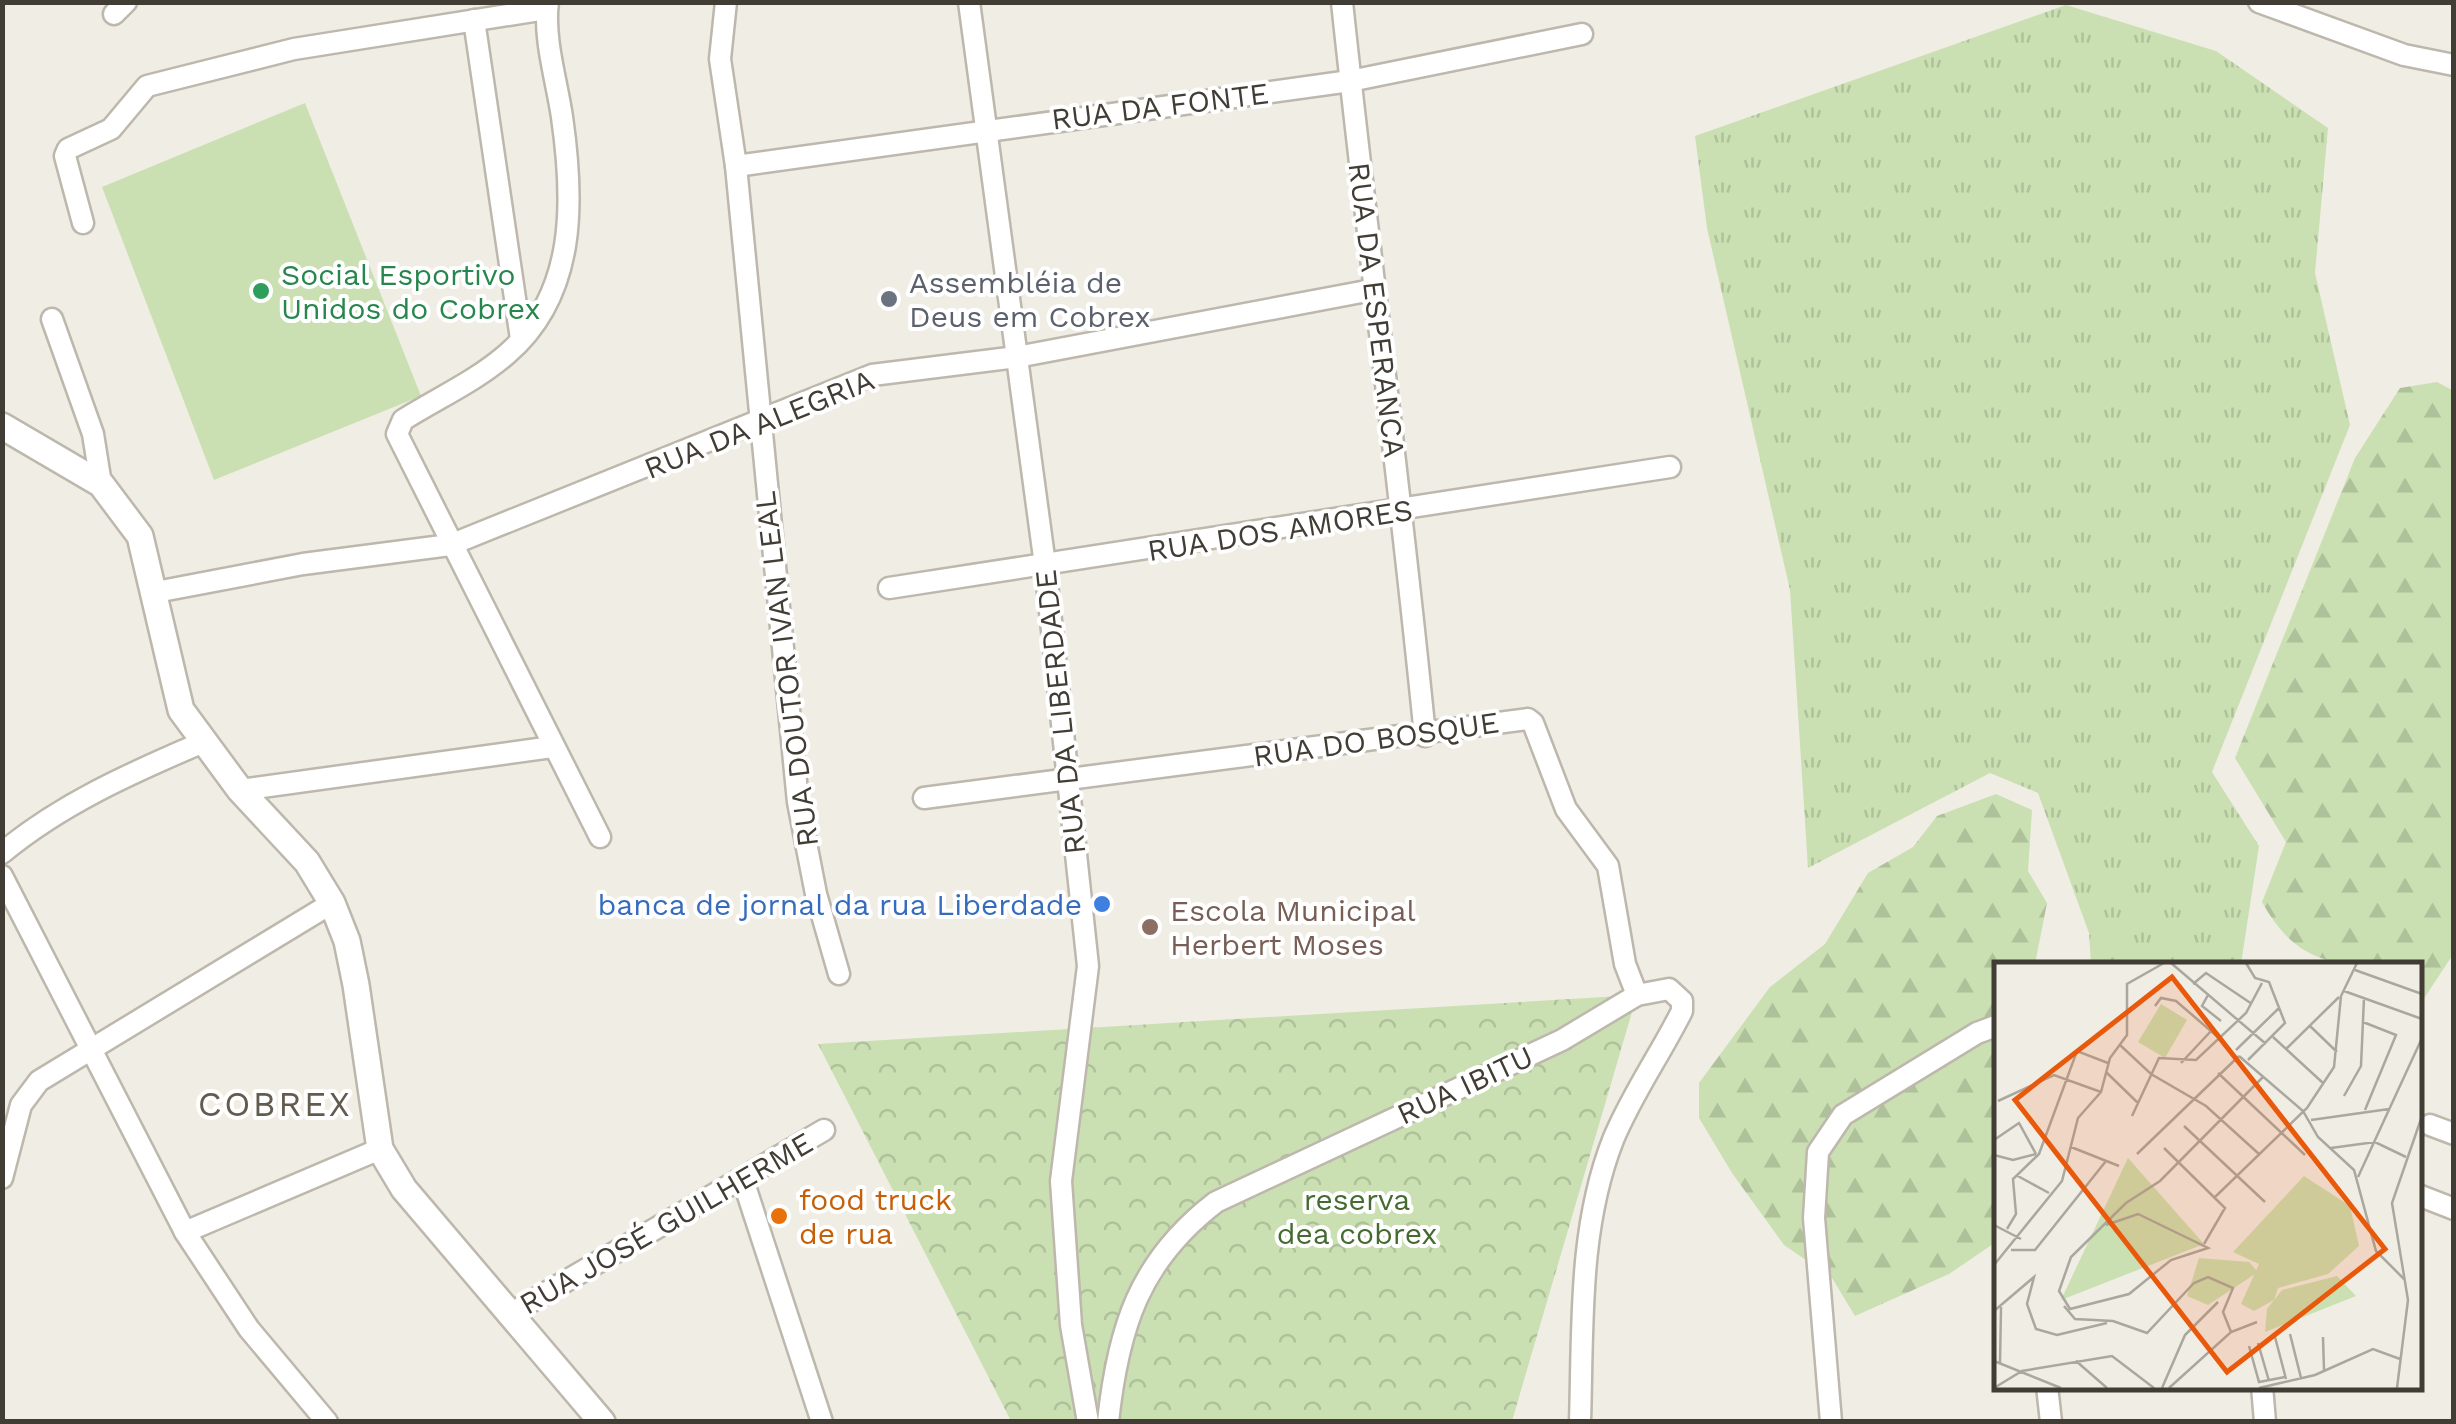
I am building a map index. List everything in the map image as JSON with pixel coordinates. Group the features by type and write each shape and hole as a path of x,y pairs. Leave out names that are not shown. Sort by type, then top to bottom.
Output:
{"street":[{"name":"RUA DOUTOR IVAN LEAL","path":"726,2 720,59 736,166 758,424 798,802 816,894 839,974"},
{"name":"RUA DA LIBERDADE","path":"969,2 1045,565 1088,966 1065,1130 1062,1199 1071,1324 1088,1422"},
{"name":"RUA DA ESPERANCA","path":"1342,2 1372,290 1403,512 1425,736"},
{"path":"2259,2 2404,55 2454,65"},
{"path":"83,224 64,156 68,149 111,129 147,86 294,49 547,6 568,162 568,230 561,275 542,316 521,340 482,373 403,420 397,434 600,836"},
{"path":"474,20 521,340"},
{"name":"RUA DA FONTE","path":"736,166 1350,81 1582,34"},
{"name":"RUA DA ALEGRIA","path":"156,592 303,564 450,545 872,376 1017,357 1372,290"},
{"path":"52,319 93,434 101,484"},
{"path":"2,426 101,484 140,536 156,592 168,673 180,710 240,790 307,862 332,903 347,941 380,1148 404,1189 602,1422"},
{"name":"RUA DOS AMORES","path":"889,588 1403,512 1670,467"},
{"name":"RUA DO BOSQUE","path":"924,798 1425,736 1520,718 1533,723 1566,809 1608,866 1626,964 1638,995"},
{"path":"2,853 37,824 135,771 201,743"},
{"path":"240,790 552,747"},
{"path":"2,876 88,1050 185,1232 249,1329 327,1422"},
{"path":"2,1178 13,1128 29,1092 88,1050 332,903"},
{"path":"1580,1422 1585,1264 1612,1144 1632,1096 1682,1011 1682,1000 1668,989 1638,995"},
{"name":"RUA IBITU","path":"1108,1422 1116,1363 1136,1295 1180,1230 1216,1202 1562,1040 1638,995"},
{"path":"1831,1422 1814,1218 1818,1152 1843,1116 1976,1033 1994,1027"},
{"path":"2430,1125 2454,1134"},
{"name":"RUA JOSÉ GUILHERME","path":"508,1316 824,1130"},
{"path":"185,1232 380,1148"},
{"path":"743,1180 822,1422"},
{"path":"2421,1196 2454,1209"},
{"path":"2047,1389 2051,1422"},
{"path":"2262,1389 2264,1422"}],"green space":[{"path":"2066,5 2216,51 2328,128 2315,273 2350,425 2212,772 2259,846 2241,962 2091,962 2089,933 2038,793 1990,773 1808,868 1790,590 1707,228 1695,136"},
{"name":"Social Esportivo Unidos do Cobrex","path":"305,103 421,396 214,480 102,187"},
{"path":"2437,382 2454,391 2454,953 2421,1003 2421,962 2328,960 2293,942 2277,925 2262,902 2286,842 2235,758 2355,458 2400,388"},
{"path":"1996,794 2032,810 2028,871 2047,903 2035,962 1994,962 1994,1243 1949,1274 1855,1316 1832,1278 1784,1245 1732,1173 1699,1118 1699,1083 1770,987 1825,944 1868,873 1913,847 1937,816"},
{"name":"reserva dea cobrex","path":"1637,995 1512,1421 1011,1421 818,1044"}],"place":[{"name":"Social Esportivo Unidos do Cobrex","path":"261,291"},
{"name":"Assembléia de Deus em Cobrex","path":"889,299"},
{"name":"banca de jornal da rua Liberdade","path":"1102,904"},
{"name":"Escola Municipal Herbert Moses","path":"1150,927"},
{"name":"food truck de rua","path":"779,1216"}],"district":[{"name":"COBREX","path":"275,1104"}]}
